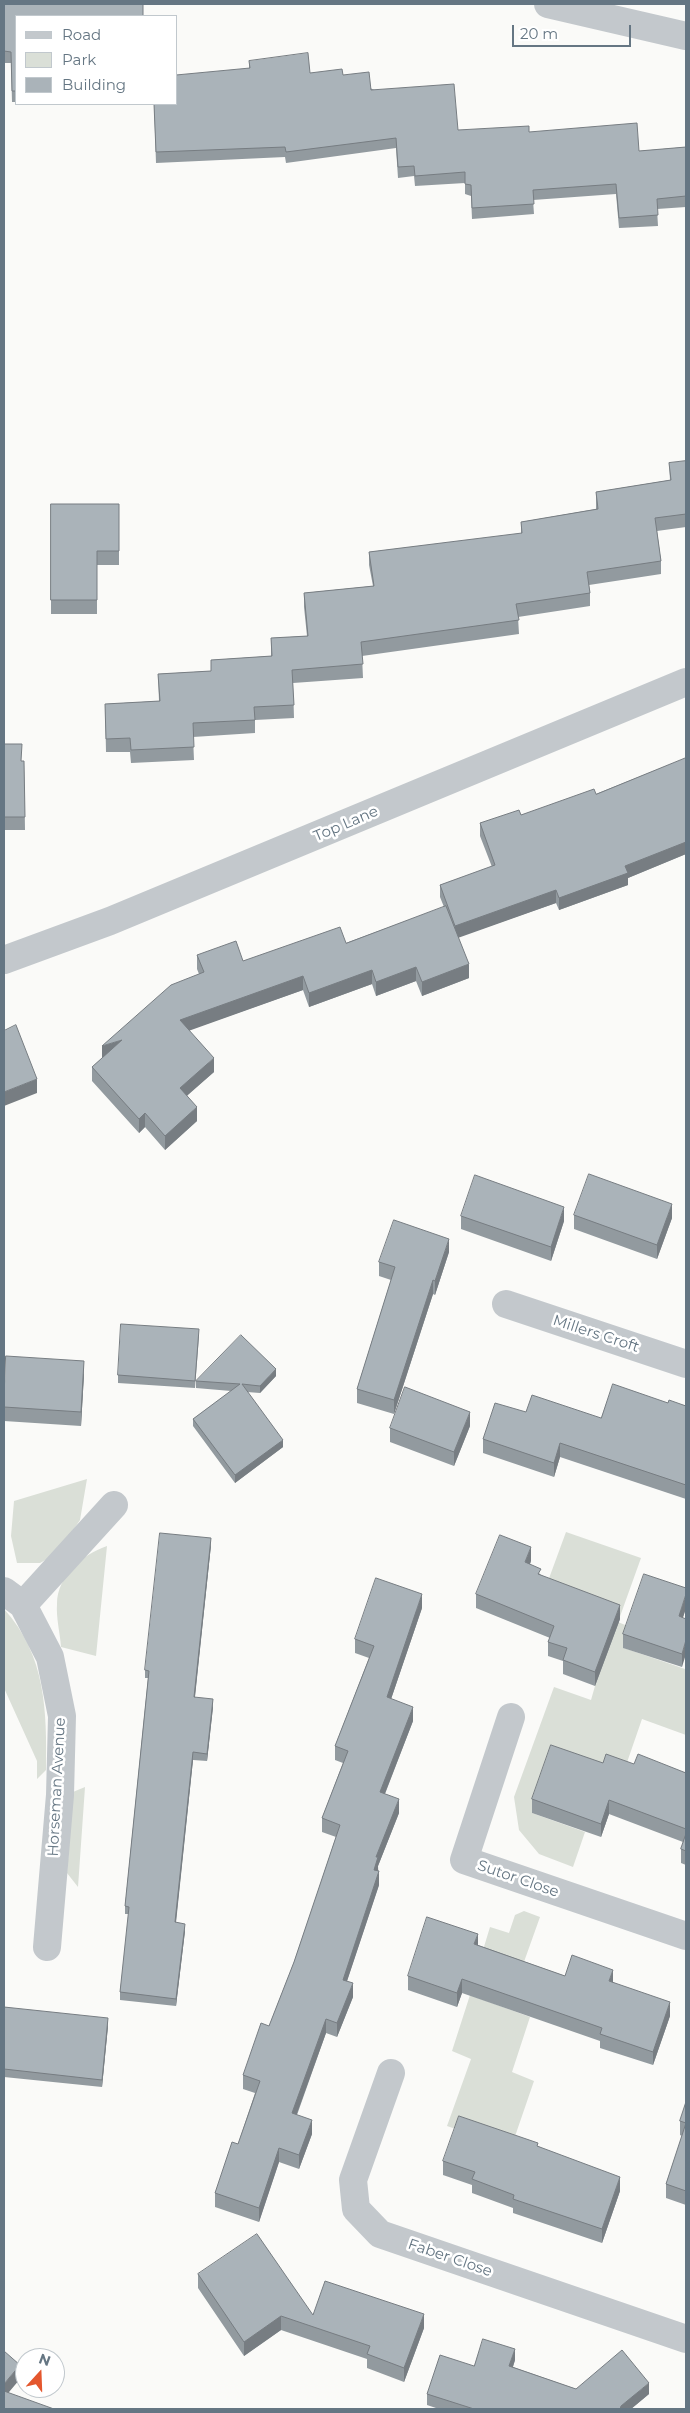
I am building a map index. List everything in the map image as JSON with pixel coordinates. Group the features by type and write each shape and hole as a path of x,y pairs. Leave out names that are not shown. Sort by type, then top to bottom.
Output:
{"street":[{"path":"548,4 686,36"},
{"name":"Top Lane","path":"4,960 110,921 686,682"},
{"name":"Millers Croft","path":"506,1304 686,1364"},
{"name":"Horseman Avenue","path":"46,1947 60,1795 62,1716 50,1658 13,1598 114,1505"},
{"name":"Sutor Close","path":"511,1718 464,1860 686,1936"},
{"name":"Faber Close","path":"391,2073 353,2180 356,2209 380,2234 686,2339"}],"green space":[{"path":"87,1479 80,1520 74,1529 49,1558 40,1563 17,1563 11,1536 14,1501"},
{"path":"566,1532 641,1558 618,1622 630,1627 624,1648 685,1669 686,1667 686,1735 642,1719 623,1774 532,1813 585,1832 573,1867 539,1854 519,1830 514,1797 554,1687 591,1700 595,1686 544,1592"},
{"path":"107,1546 96,1656 61,1647 57,1609 61,1584 66,1575 81,1560"},
{"path":"4,1609 18,1627 28,1645 41,1685 46,1727 46,1770 37,1779 37,1761 4,1688"},
{"path":"85,1787 78,1887 67,1873 73,1792"},
{"path":"524,1911 540,1917 520,1973 480,1960 490,1927 509,1933 515,1915"},
{"path":"470,1995 530,2017 512,2072 534,2081 511,2148 447,2126 471,2059 452,2051"}],"building":[{"path":"4,4 143,4 143,15 15,15 15,91 12,91 11,52 4,51"},
{"path":"308,53 310,73 342,69 343,75 369,72 371,90 454,84 458,130 529,126 529,132 637,123 639,151 686,147 686,196 657,199 658,215 619,218 616,184 533,190 534,204 472,208 471,185 465,184 465,172 415,176 414,166 398,167 396,138 286,152 285,147 156,152 154,105 178,105 178,75 250,68 249,61"},
{"path":"686,461 686,514 655,518 661,561 587,572 590,593 516,604 519,620 361,642 363,664 292,670 294,705 254,707 255,720 193,723 194,747 131,750 130,738 106,739 105,704 160,701 158,674 211,671 211,660 272,656 271,638 308,636 304,593 374,586 369,552 522,533 521,522 598,509 596,492 671,480 669,463"},
{"path":"51,504 119,504 119,551 97,551 97,600 51,600"},
{"path":"4,744 22,744 21,761 24,761 25,817 4,817"},
{"path":"686,758 686,842 625,866 628,873 559,898 556,890 455,926 440,885 495,865 480,823 519,810 521,815 594,789 596,794"},
{"path":"446,906 469,964 422,982 416,967 376,982 372,970 309,993 303,976 180,1020 214,1058 180,1088 197,1107 165,1136 145,1113 139,1119 92,1067 122,1040 102,1046 171,985 204,972 197,955 236,941 243,961 340,927 346,943"},
{"path":"16,1025 37,1079 4,1092 4,1031"},
{"path":"589,1174 672,1204 657,1245 574,1215"},
{"path":"475,1175 564,1207 551,1247 461,1216"},
{"path":"394,1220 449,1239 435,1281 433,1280 394,1400 357,1389 395,1267 379,1262"},
{"path":"121,1324 199,1329 195,1381 118,1375"},
{"path":"241,1335 276,1369 260,1386 242,1384 283,1440 235,1475 193,1419 240,1384 196,1381"},
{"path":"6,1356 84,1361 81,1412 4,1407"},
{"path":"613,1384 668,1403 669,1400 686,1406 686,1485 560,1443 554,1463 483,1439 495,1403 526,1412 532,1395 601,1418"},
{"path":"405,1387 470,1412 454,1452 390,1428"},
{"path":"160,1533 211,1538 194,1697 213,1699 207,1754 193,1752 175,1922 185,1924 176,1999 120,1992 129,1907 125,1906 149,1671 145,1670"},
{"path":"500,1535 531,1547 525,1562 541,1569 538,1574 620,1605 595,1672 563,1660 567,1648 548,1642 554,1626 476,1594"},
{"path":"644,1574 686,1588 679,1616 686,1619 686,1640 682,1654 623,1634"},
{"path":"376,1578 422,1594 387,1697 413,1707 380,1792 399,1799 376,1857 378,1857 374,1870 379,1871 343,1980 353,1983 337,2023 326,2019 292,2113 312,2120 299,2155 279,2148 259,2208 215,2193 232,2142 238,2144 260,2081 243,2075 261,2023 269,2026 294,1962 340,1825 322,1818 348,1751 335,1746 374,1646 355,1639"},
{"path":"551,1745 603,1763 606,1754 634,1764 638,1754 686,1773 686,1829 609,1800 601,1824 532,1799"},
{"path":"686,1834 686,1851 681,1849"},
{"path":"427,1917 478,1934 474,1944 565,1976 572,1955 613,1970 609,1981 670,2002 653,2052 600,2034 602,2028 462,1979 457,1993 408,1976"},
{"path":"4,2007 108,2018 102,2080 4,2069"},
{"path":"686,2102 686,2123 680,2121"},
{"path":"459,2116 538,2143 537,2146 620,2177 602,2229 513,2199 514,2195 472,2179 475,2172 443,2161"},
{"path":"686,2123 686,2191 666,2184"},
{"path":"257,2234 313,2315 325,2281 424,2314 404,2368 367,2354 370,2346 281,2316 244,2342 198,2274"},
{"path":"483,2339 515,2349 509,2366 576,2389 622,2350 649,2383 621,2406 620,2409 474,2409 427,2394 440,2355 474,2366"},
{"path":"4,2351 15,2361 15,2371 4,2384"},
{"path":"4,2391 15,2395 15,2398 23,2398 54,2409 4,2409"}]}
